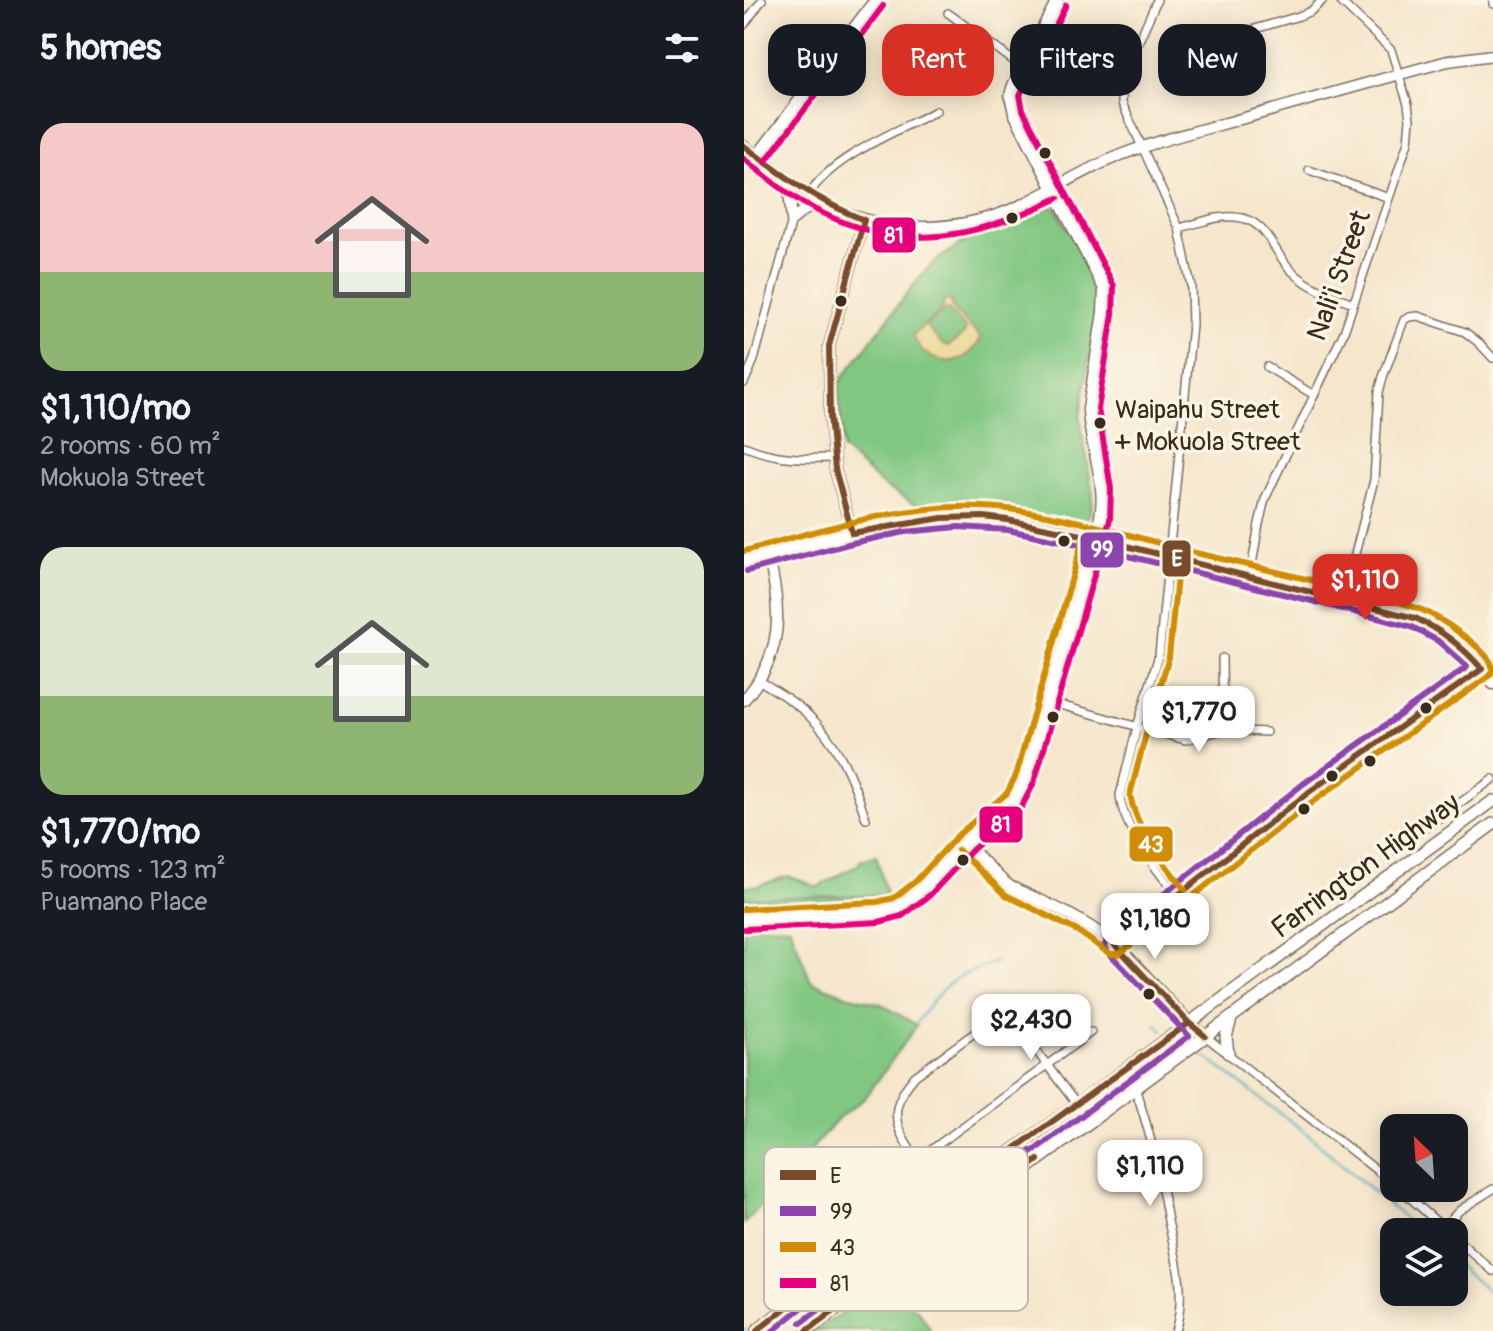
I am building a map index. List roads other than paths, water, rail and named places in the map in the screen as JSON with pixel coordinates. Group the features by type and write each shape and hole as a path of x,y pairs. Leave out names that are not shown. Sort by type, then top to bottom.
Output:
{"main road":[{"name":"Farrington Highway","path":"1018,1147 1493,801"},
{"name":"Farrington Highway","path":"1028,1168 1493,824"},
{"path":"1228,1053 1226,1037 1232,1017"},
{"name":"Farrington Highway","path":"757,1331 782,1311"},
{"name":"Farrington Highway","path":"807,1331 835,1311"}],"street":[{"path":"744,25 762,0"},
{"path":"757,156 875,0"},
{"path":"1044,24 1057,0"},
{"path":"1157,0 1122,79 1122,103 1179,228 1188,263 1192,305 1159,655 1121,784 1120,805 1129,826 1177,896"},
{"path":"1266,26 1311,11 1323,0"},
{"name":"Nali'i Street","path":"1250,576 1265,499 1344,332 1406,151 1409,134 1408,104 1393,55 1387,45 1339,0"},
{"path":"948,13 1010,58"},
{"path":"744,146 809,194 864,220 908,226 944,226 1008,211 1091,168 1141,147 1448,61 1493,55"},
{"path":"744,919 891,910 923,888 1021,790 1100,517 1103,495 1088,409 1105,294 1101,280 1013,107 1012,96"},
{"path":"809,194 818,181 838,164 936,111"},
{"path":"1309,170 1389,198"},
{"path":"744,383 754,360 792,220 788,181"},
{"path":"792,220 822,202"},
{"path":"1179,228 1224,217 1251,220 1266,232 1285,264 1301,279 1326,293 1354,303"},
{"path":"852,533 833,458 829,346 864,220"},
{"path":"1345,600 1374,480 1379,392 1404,320 1418,316 1465,332 1493,358"},
{"path":"1267,367 1314,395"},
{"path":"744,446 781,457 833,458"},
{"path":"744,561 852,533 910,522 961,517 1007,520 1094,538 1400,613 1428,623 1460,644 1493,684"},
{"path":"744,700 759,680 771,653 777,623 777,597 768,555"},
{"path":"1222,658 1223,730"},
{"path":"1115,945 1322,783 1482,669"},
{"path":"759,680 801,708 827,735 848,769 866,819"},
{"path":"1047,704 1185,740 1223,730 1266,732"},
{"path":"1392,852 1493,779"},
{"path":"965,843 1011,887 1084,923 1115,945 1189,1023 1380,1173"},
{"path":"909,1147 895,1119 898,1102 907,1085 996,1018 1010,1018 1016,1023 1077,1105"},
{"path":"935,1147 1091,1032"},
{"path":"1135,1088 1157,1163 1180,1282 1180,1313 1175,1331"},
{"path":"1454,1218 1460,1210 1493,1189"},
{"path":"1415,1202 1433,1218"},
{"path":"1468,1249 1493,1271"}],"waterway":[{"path":"917,1022 936,996 954,980 996,962"},
{"path":"1156,1024 1163,1031"},
{"path":"1204,1056 1305,1132 1404,1218"},
{"path":"1468,1274 1493,1296"},
{"path":"744,1329 748,1331"}],"place":[{"name":"Waipahu Street + Mokuola Street","path":"1100,423"}]}
